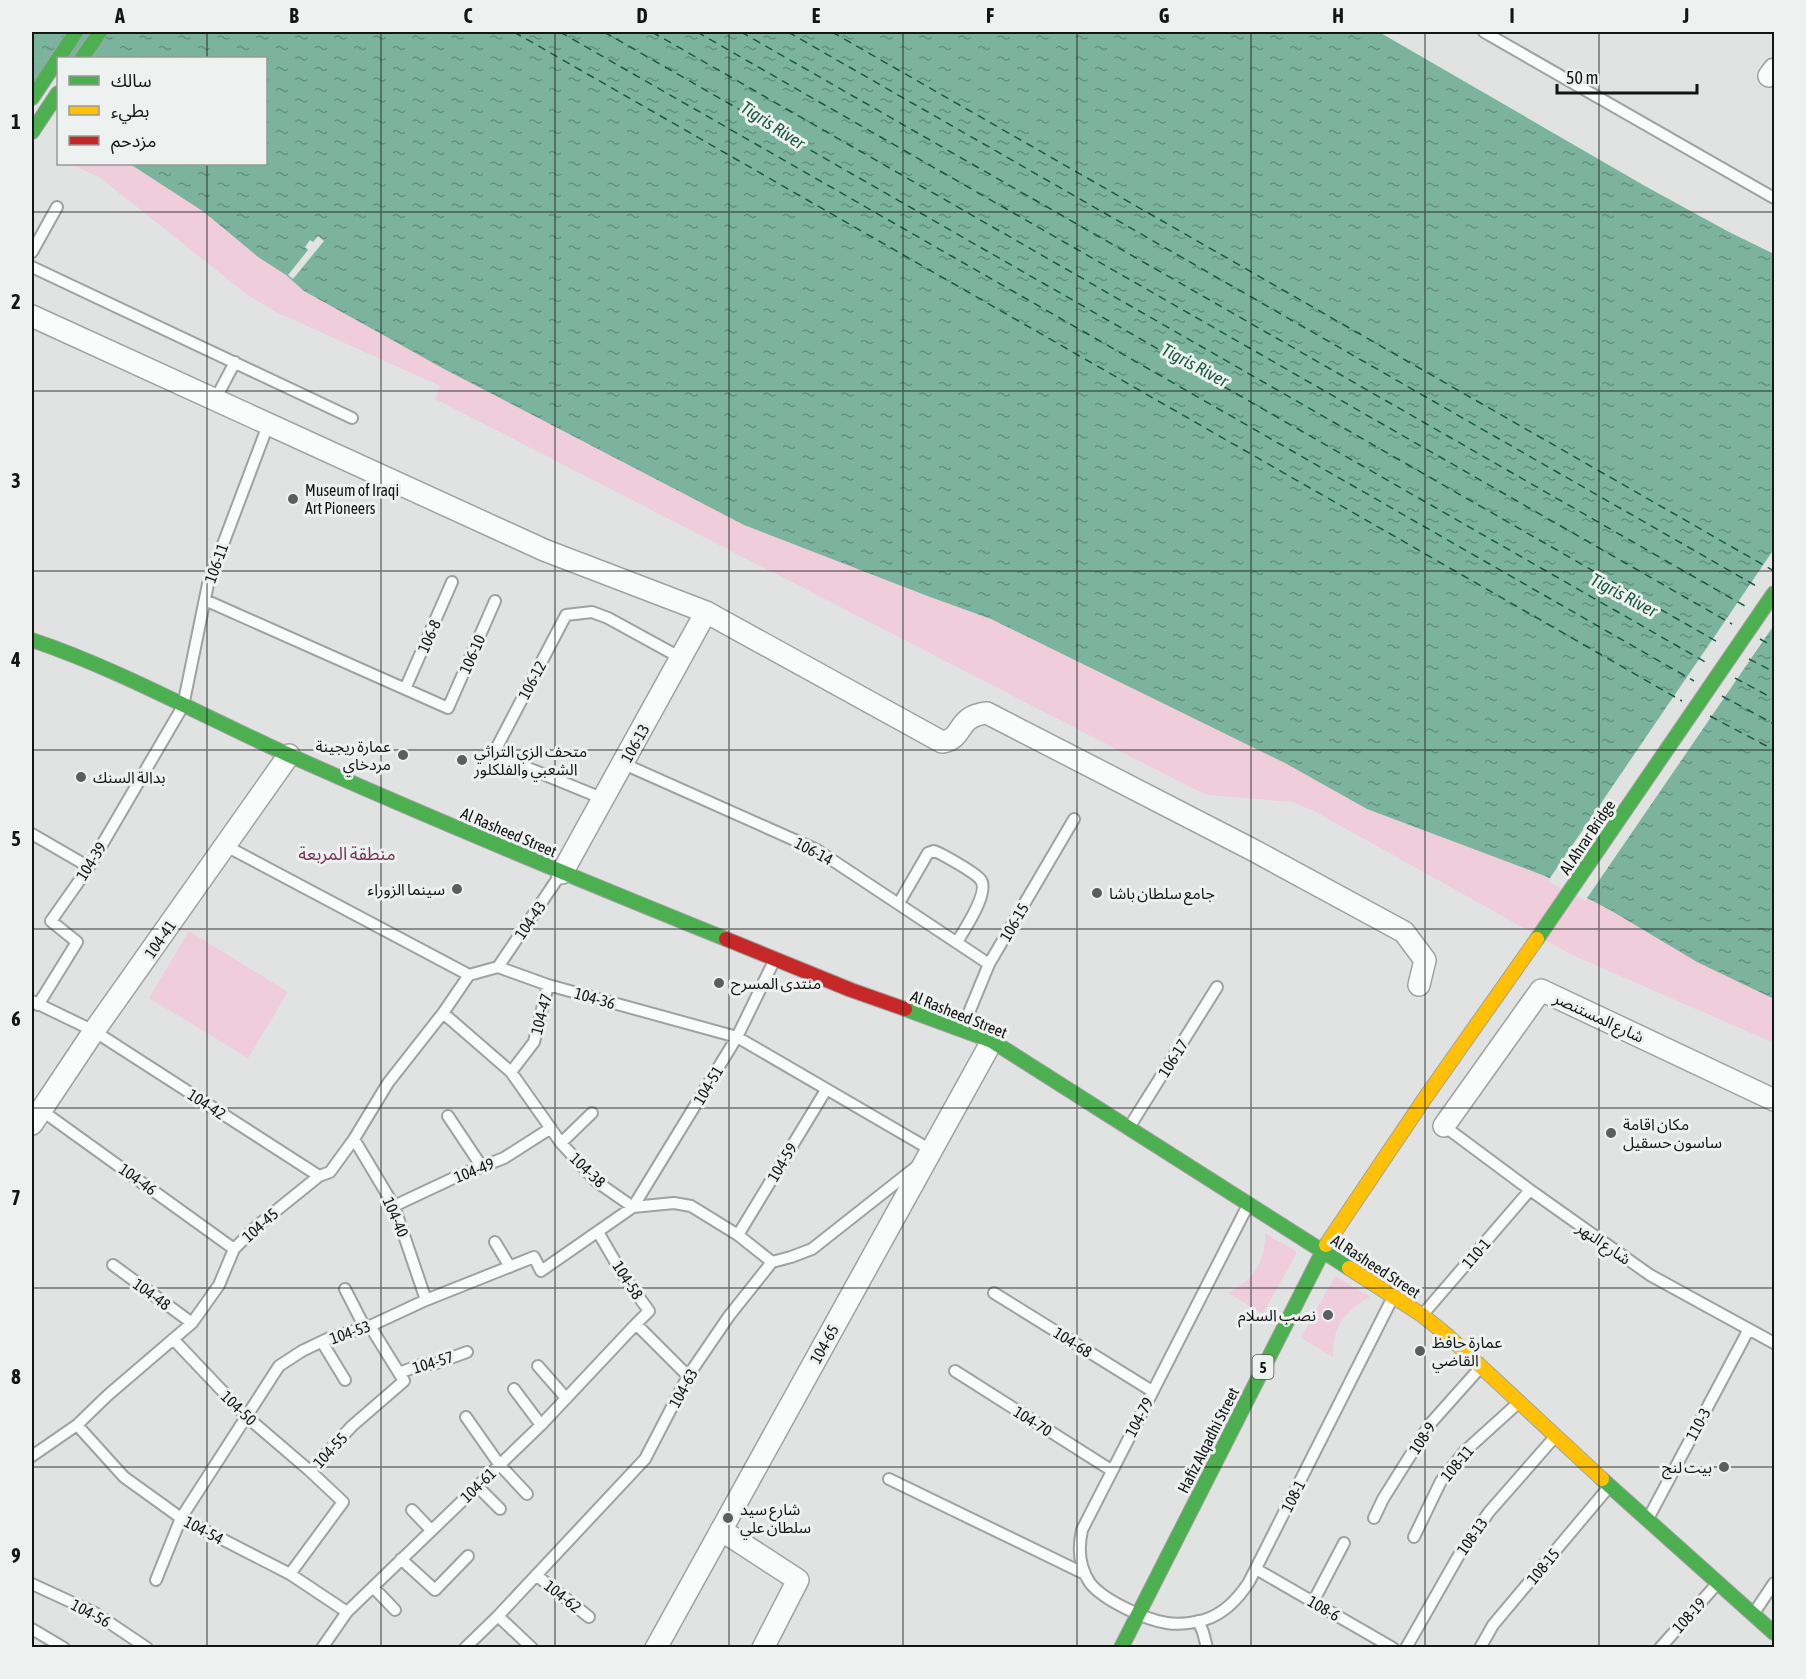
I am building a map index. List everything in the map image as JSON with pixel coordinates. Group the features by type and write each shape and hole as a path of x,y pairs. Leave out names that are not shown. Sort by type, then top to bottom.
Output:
{"main road":[{"path":"59,57 76,32"},
{"path":"83,57 100,32"},
{"path":"32,98 57,60"},
{"path":"32,132 57,94"},
{"name":"Al Ahrar Bridge","path":"1425,1098 1550,921 1774,593"},
{"name":"Al Rasheed Street","path":"32,624 76,655"},
{"name":"Al Rasheed Street","path":"33,641 76,655 289,755 562,873 851,990 992,1041 1422,1316 1448,1336 1555,1437 1774,1633"},
{"name":"Hafiz Alqadhi Street","path":"1121,1647 1322,1251 1425,1098"}],"street":[{"path":"32,316 544,550 706,612 942,742 955,737 966,719 987,713 1243,844 1404,932 1425,960 1419,985"},
{"name":"106-13","path":"562,873 706,612"},
{"name":"104-41","path":"36,1117 83,1056 94,1031 289,755"},
{"name":"شارع المستنصر","path":"1444,1126 1541,990 1774,1100"},
{"name":"104-65","path":"664,1645 721,1530 992,1041"},
{"path":"721,1530 798,1580 763,1647"}],"lane":[{"path":"1484,32 1774,198"},
{"path":"32,252 57,207"},
{"path":"32,267 352,418"},
{"path":"215,400 235,362"},
{"name":"106-11","path":"183,706 208,584 268,425"},
{"name":"106-8","path":"405,689 452,582"},
{"path":"205,600 405,689"},
{"name":"106-10","path":"405,689 448,708 495,601"},
{"name":"106-12","path":"603,799 501,757 498,752 498,745 566,615 592,612 608,618 681,658"},
{"name":"104-39","path":"35,1003 77,942 51,921 89,867 183,706"},
{"name":"106-14","path":"624,764 817,850 989,964"},
{"name":"106-15","path":"962,1030 989,964 1074,819"},
{"path":"32,834 89,867"},
{"path":"226,846 469,975 498,967"},
{"path":"899,903 928,853 934,851 981,879 982,896 957,942"},
{"name":"104-43","path":"498,967 562,873"},
{"name":"104-51","path":"633,1207 737,1037 775,959"},
{"name":"104-36","path":"498,967 548,985 737,1037 928,1155"},
{"name":"104-45","path":"32,1456 77,1425 108,1395 192,1323 219,1285 234,1249 256,1226 319,1176 330,1172 354,1139 388,1083 443,1013 469,975"},
{"name":"104-47","path":"511,1072 534,1042 548,985"},
{"name":"106-17","path":"1128,1128 1217,987"},
{"name":"104-42","path":"35,1003 94,1031 319,1176"},
{"name":"104-38","path":"443,1013 511,1072 561,1143 597,1182 633,1207"},
{"name":"104-59","path":"738,1234 826,1090"},
{"path":"561,1143 592,1113"},
{"path":"448,1116 482,1167"},
{"name":"104-46","path":"36,1117 234,1249"},
{"name":"شارع النهر","path":"1444,1126 1650,1275 1774,1343"},
{"name":"104-49","path":"394,1206 504,1158 551,1128"},
{"name":"104-40","path":"354,1139 394,1206 426,1300"},
{"path":"633,1207 674,1203 691,1206 738,1234 772,1262 812,1249 928,1155"},
{"name":"110-1","path":"1422,1316 1530,1190"},
{"name":"104-79","path":"1085,1574 1079,1552 1082,1530 1248,1204"},
{"name":"104-53","path":"156,1580 181,1518 279,1366 322,1342 368,1327 426,1300 534,1257 542,1271 633,1207"},
{"name":"104-58","path":"598,1232 623,1275 649,1311 636,1324 688,1376"},
{"path":"495,1242 510,1267"},
{"name":"104-63","path":"465,1647 498,1616 645,1459 688,1376 729,1316 772,1262"},
{"name":"104-48","path":"113,1265 192,1323"},
{"path":"345,1289 399,1373"},
{"name":"104-68","path":"994,1293 1152,1391"},
{"name":"108-1","path":"1138,1613 1168,1623 1198,1621 1218,1614 1241,1595 1394,1296"},
{"name":"104-61","path":"322,1647 347,1612 541,1425 636,1324"},
{"name":"110-3","path":"1648,1520 1749,1329"},
{"name":"104-50","path":"173,1339 247,1417 310,1471"},
{"path":"322,1342 345,1380"},
{"name":"104-57","path":"399,1373 468,1352"},
{"path":"538,1366 566,1398"},
{"name":"108-9","path":"1374,1518 1383,1499 1430,1424 1482,1367"},
{"name":"104-70","path":"955,1371 1111,1470"},
{"name":"104-55","path":"290,1574 343,1502 310,1471 352,1426 404,1382 399,1373"},
{"path":"514,1389 541,1425"},
{"name":"108-11","path":"1414,1537 1441,1480 1464,1452 1519,1402"},
{"path":"466,1417 499,1464 527,1494"},
{"name":"104-54","path":"77,1425 124,1477 181,1518 290,1574 347,1612"},
{"name":"108-13","path":"1406,1647 1459,1555 1489,1512 1555,1437"},
{"path":"889,1479 1085,1574 1091,1584 1102,1593 1138,1613"},
{"path":"477,1486 500,1509"},
{"name":"108-15","path":"1480,1647 1493,1625 1610,1486"},
{"path":"412,1510 431,1530"},
{"path":"1313,1602 1344,1543"},
{"path":"401,1559 435,1590 468,1556"},
{"name":"108-6","path":"1256,1569 1393,1647"},
{"name":"104-62","path":"536,1575 589,1617"},
{"name":"108-19","path":"1660,1647 1718,1583"},
{"path":"1753,1614 1774,1583"},
{"name":"104-56","path":"32,1584 95,1613 147,1647"},
{"path":"373,1587 395,1610"},
{"path":"498,1616 532,1647"},
{"path":"1198,1621 1207,1647"},
{"path":"32,1629 64,1647"}],"shaded area":[{"path":"72,165 132,165 204,212 258,257 286,275 304,291 444,369 744,525 991,619 1285,763 1367,809 1545,876 1610,910 1697,962 1774,999 1774,1043 1572,955 1314,811 1292,802 1208,795 1190,787 435,399 440,386 276,312 249,296 99,177"},
{"path":"189,931 288,992 248,1058 149,998"},
{"path":"1265,1233 1297,1252 1263,1314 1228,1293 1251,1276 1256,1269 1263,1252"},
{"path":"1335,1276 1370,1297 1353,1308 1341,1321 1333,1346 1333,1357 1301,1338"}],"water":[{"name":"Tigris River","path":"32,32 1379,32 1645,186 1774,254 1774,999 1697,962 1610,910 1545,876 1367,809 1285,763 991,619 744,525 444,369 304,291 286,275 258,257 204,212 132,165 267,165 267,57 57,57 32,102"}],"pier":[{"path":"318,236 324,241 293,279 288,275 308,250 305,247 310,240 313,242"},
{"path":"1774,549 1774,625 1585,901 1548,881"}],"ferry route":[{"path":"514,32 1682,701"},
{"path":"560,32 1694,681"},
{"path":"604,32 1707,663"},
{"path":"652,32 1721,644"},
{"path":"697,32 1732,624"},
{"path":"741,32 1745,606"},
{"path":"788,32 1758,587"},
{"path":"832,32 1774,571"},
{"path":"1760,639 1774,647"},
{"path":"1749,659 1774,672"},
{"path":"1735,678 1774,699"},
{"path":"1722,696 1774,724"},
{"path":"1710,716 1774,750"}],"traffic: fast":[{"path":"59,57 76,32"},
{"path":"83,57 100,32"},
{"path":"32,98 57,60"},
{"path":"32,132 57,94"},
{"path":"1537,939 1774,593"},
{"path":"32,640 98,665 289,755 398,803 726,939"},
{"path":"905,1009 992,1041 1349,1268"},
{"path":"1121,1648 1326,1245"},
{"path":"1602,1479 1774,1633"}],"traffic: slow":[{"path":"1326,1245 1425,1098 1537,939"},
{"path":"1349,1268 1422,1315 1448,1336 1602,1479"}],"traffic: jam":[{"path":"726,939 851,990 905,1009"}],"place":[{"name":"Museum of Iraqi Art Pioneers","path":"293,499"},
{"name":"عمارة ريجينة مردخاي","path":"403,755"},
{"name":"متحف الزي التراثي الشعبي والفلكلور","path":"462,760"},
{"name":"بدالة السنك","path":"81,777"},
{"name":"سينما الزوراء","path":"457,889"},
{"name":"جامع سلطان باشا","path":"1097,893"},
{"name":"منتدى المسرح","path":"719,983"},
{"name":"مكان اقامة ساسون حسقيل","path":"1611,1133"},
{"name":"نصب السلام","path":"1328,1315"},
{"name":"عمارة حافظ القاضي","path":"1420,1351"},
{"name":"بيت لنج","path":"1724,1467"},
{"name":"شارع سيد سلطان علي","path":"728,1518"}],"district":[{"name":"منطقة المربعة","path":"347,853"}]}
